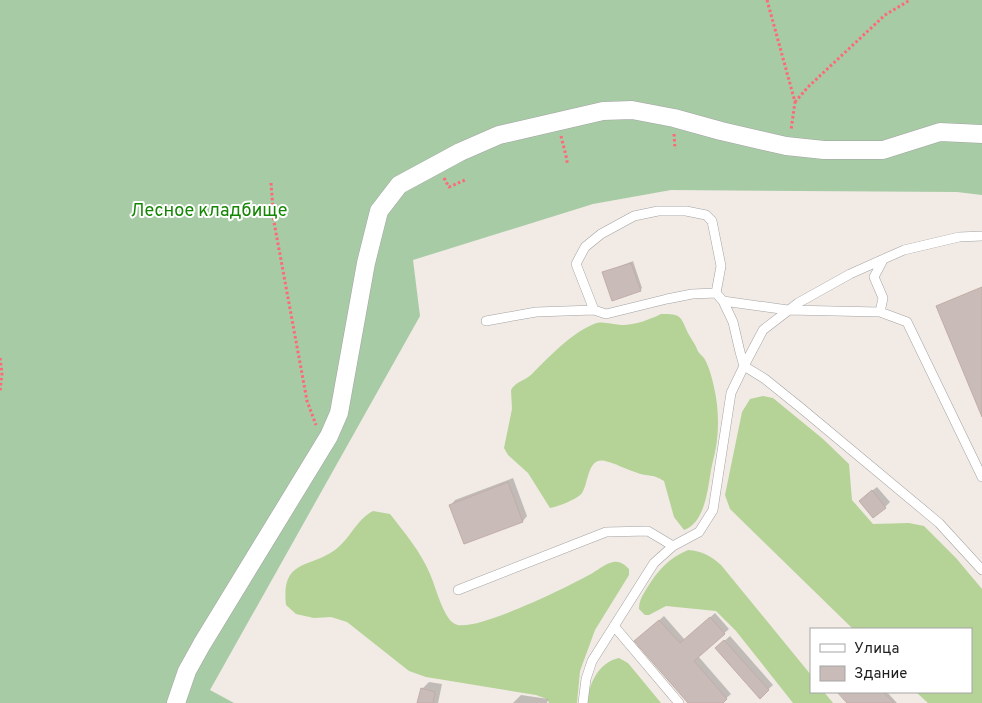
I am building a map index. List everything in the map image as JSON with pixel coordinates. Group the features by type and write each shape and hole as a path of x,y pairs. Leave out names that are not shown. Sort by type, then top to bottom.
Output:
{"street":[{"path":"176,703 187,671 202,644 324,445 339,413 366,263 379,211 399,185 460,152 499,135 603,111 632,110 674,118 786,146 824,150 883,150 940,132 982,134"}],"lane":[{"path":"594,310 576,264 585,247 602,234 634,216 658,211 686,211 706,216 712,221 721,266 716,293"},
{"path":"583,703 586,678 592,661 654,563 673,546 699,532 712,510 732,393 762,330 798,303 850,274 904,250 959,237 982,236"},
{"path":"880,312 884,298 874,277 883,260"},
{"path":"716,293 723,301 733,322 744,366 765,379 801,408 939,524 982,570"},
{"path":"486,321 536,312 594,310 606,314 692,294 716,293"},
{"path":"723,301 788,310 880,312 908,322 982,477"},
{"path":"458,590 606,532 648,531 673,546"},
{"path":"614,626 679,703"}],"path":[{"path":"767,0 794,102 793,125 786,146"},
{"path":"794,102 885,15 910,0"},
{"path":"557,121 566,152 567,164"},
{"path":"271,184 274,222 307,401 324,445"},
{"path":"0,358 2,373 0,391"}],"green space":[{"name":"Лесное кладбище","path":"0,0 982,0 982,195 957,192 671,190 593,204 413,260 420,316 210,690 234,703 0,703"},
{"path":"661,314 679,317 704,358 715,393 718,413 717,440 707,495 697,520 684,530 674,517 664,481 605,461 599,461 592,467 580,495 550,508 528,473 508,455 504,448 512,409 511,390 515,385 532,374 569,339 585,328 598,323 634,324"},
{"path":"763,396 773,398 823,439 849,464 852,500 873,524 909,523 924,526 956,558 982,589 982,703 928,703 917,693 972,693 972,628 852,628 730,509 725,495 742,412 750,399"},
{"path":"373,511 390,514 412,542 426,566 443,609 455,624 465,625 500,616 562,589 610,563 620,562 624,564 629,569 629,575 595,630 580,671 577,703 549,703 547,699 536,695 426,677 409,671 347,622 331,617 314,618 296,614 286,605 286,590 292,572 298,567 335,550 345,541 362,519"},
{"path":"688,550 706,554 721,565 810,674 810,693 825,693 833,703 793,703 736,631 716,611 666,606 649,615 645,615 639,609 643,595 660,570 675,557"},
{"path":"619,658 628,663 661,703 587,703 590,688 596,674 606,664"}],"building":[{"path":"631,263 641,291 612,301 602,272"},
{"path":"982,287 982,417 936,306"},
{"path":"508,482 523,522 464,544 449,505"},
{"path":"872,490 886,508 873,518 859,501"},
{"path":"710,617 725,634 694,661 727,699 723,703 688,703 634,641 659,620 680,643"},
{"path":"724,640 769,690 760,699 715,648"},
{"path":"421,688 435,692 433,703 417,703"},
{"path":"838,693 884,693 894,703 847,703"}]}
